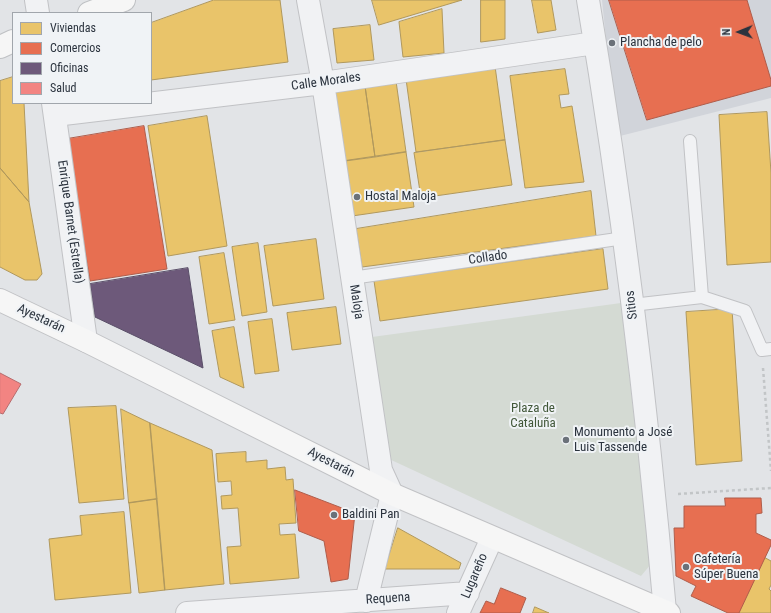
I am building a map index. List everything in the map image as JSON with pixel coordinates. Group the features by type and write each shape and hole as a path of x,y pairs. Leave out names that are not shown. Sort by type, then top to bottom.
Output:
{"main road":[{"path":"92,12 124,0"},
{"path":"0,47 12,42"},
{"name":"Ayestarán","path":"0,300 86,341 392,494 667,612"}],"street":[{"path":"36,0 38,12"},
{"name":"Maloja","path":"308,0 323,83 381,470 392,494"},
{"name":"Sitios","path":"588,0 624,238 655,495 667,612"},
{"name":"Calle Morales","path":"152,100 323,83 595,43"},
{"name":"Calle Morales","path":"54,109 106,104"},
{"name":"Enrique Barnet (Estrella)","path":"54,109 86,341"},
{"path":"366,601 392,494"},
{"name":"Lugareño","path":"458,613 492,538"},
{"name":"Requena","path":"187,613 468,593"}],"lane":[{"path":"690,141 702,297"},
{"name":"Collado","path":"352,278 624,238"},
{"path":"632,305 702,297 745,311 766,349"}],"path":[{"path":"766,349 771,471"},
{"path":"655,495 771,488"}],"shaded area":[{"path":"602,0 771,0 771,98 616,137"}],"green space":[{"name":"Plaza de Cataluña","path":"621,303 651,564 641,576 387,458 372,337"}],"building: Viviendas":[{"path":"214,0 280,0 288,62 152,80 152,23"},
{"path":"372,0 462,0 379,25"},
{"path":"481,0 505,0 505,39 481,42"},
{"path":"532,0 551,0 556,30 538,33"},
{"path":"442,9 444,53 403,57 399,22"},
{"path":"370,25 374,60 337,63 333,29"},
{"path":"495,66 505,140 416,152 406,79"},
{"path":"565,69 569,94 559,95 561,108 572,106 584,182 525,188 510,76"},
{"path":"12,77 12,104 24,104 29,202 0,168 0,81"},
{"path":"396,81 406,152 375,157 365,86"},
{"path":"365,86 375,157 345,161 334,90"},
{"path":"767,112 771,173 771,262 727,265 719,115"},
{"path":"207,116 227,246 168,256 148,126"},
{"path":"505,140 512,185 421,198 414,153"},
{"path":"406,152 414,207 352,216 345,161"},
{"path":"0,168 29,202 42,274 37,280 25,280 0,267"},
{"path":"591,191 596,236 362,267 356,229"},
{"path":"316,239 324,299 273,306 264,246"},
{"path":"258,243 267,312 242,316 232,247"},
{"path":"603,249 608,289 380,321 374,281"},
{"path":"224,253 235,320 209,324 199,257"},
{"path":"336,307 341,344 292,350 287,313"},
{"path":"732,309 742,461 696,465 686,312"},
{"path":"272,319 279,371 255,374 248,322"},
{"path":"234,327 244,388 220,377 212,331"},
{"path":"116,406 124,499 79,503 68,408"},
{"path":"121,409 150,423 157,499 129,503"},
{"path":"150,423 212,450 224,584 165,590"},
{"path":"246,452 246,462 267,460 267,469 285,467 286,480 293,479 296,523 279,524 280,535 295,534 299,578 230,584 227,547 241,546 238,508 222,509 221,496 232,495 231,481 218,482 216,454"},
{"path":"157,499 165,590 139,593 129,503"},
{"path":"124,512 131,593 55,600 49,539 82,535 80,516"},
{"path":"398,528 461,563 459,569 385,569"},
{"path":"760,555 771,561 771,585 769,589 771,591 771,613 733,613"},
{"path":"535,607 549,613 533,613"}],"building: Comercios":[{"path":"609,0 747,0 771,80 771,86 647,120"},
{"path":"144,126 167,269 90,281 67,139"},
{"path":"295,490 355,513 348,579 331,582 324,541 299,531"},
{"path":"725,498 761,498 762,513 756,514 756,533 771,540 771,545 739,613 728,613 691,596 696,586 676,576 674,528 684,528 684,506 725,506"},
{"path":"501,588 526,598 520,613 480,613 486,601 494,604"}],"building: Oficinas":[{"path":"188,268 203,368 95,317 90,284"}],"building: Salud":[{"path":"0,373 21,384 3,414 0,413"}],"place":[{"name":"Plancha de pelo","path":"612,43"},
{"name":"Hostal Maloja","path":"357,197"},
{"name":"Monumento a José Luis Tassende","path":"566,440"},
{"name":"Baldini Pan","path":"334,515"},
{"name":"Cafetería Súper Buena","path":"686,567"}]}
